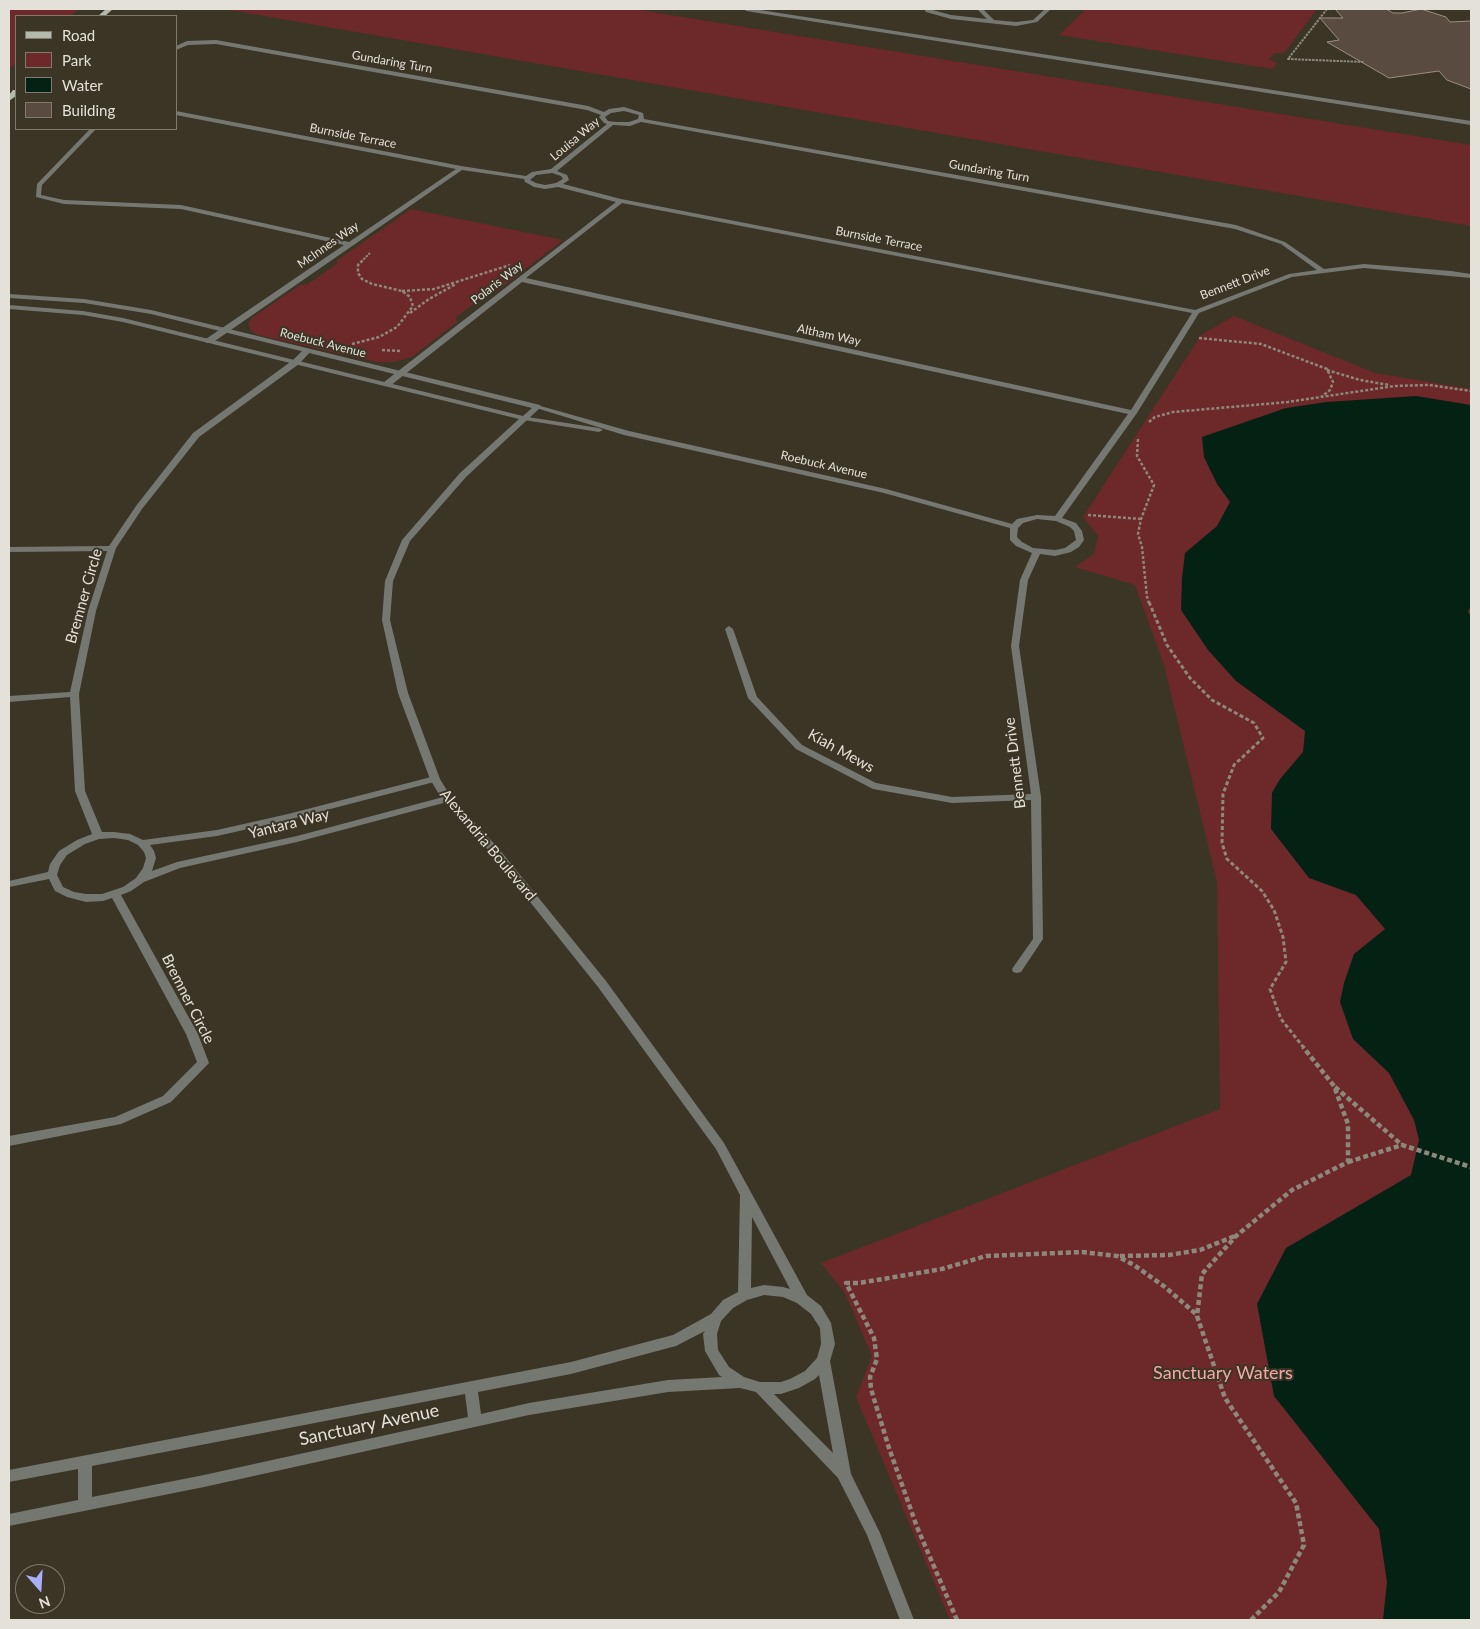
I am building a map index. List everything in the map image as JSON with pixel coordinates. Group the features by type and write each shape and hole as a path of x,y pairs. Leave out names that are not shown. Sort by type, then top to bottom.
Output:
{"street":[{"path":"746,9 1471,123"},
{"path":"927,9 928,11 951,17 1016,24 1035,21 1048,9"},
{"path":"980,9 993,22"},
{"name":"Gundaring Turn","path":"178,47 187,43 216,42 588,108 604,114 615,110 631,110 641,114 641,120"},
{"name":"Burnside Terrace","path":"178,113 461,168 527,178 540,172 553,172"},
{"path":"604,114 603,120 611,124"},
{"name":"Gundaring Turn","path":"611,124 630,124 641,120 1236,227 1283,243 1323,271"},
{"name":"Louisa Way","path":"553,172 611,124"},
{"path":"92,130 39,185 38,196 64,202 181,207 349,244"},
{"name":"McInnes Way","path":"209,341 461,168"},
{"path":"553,172 566,177 558,185"},
{"name":"Burnside Terrace","path":"527,178 529,183 539,186 558,185 621,201 1196,312"},
{"name":"Polaris Way","path":"387,384 621,201"},
{"name":"Bennett Drive","path":"1057,519 1133,413 1196,312 1291,275 1364,266 1471,276"},
{"name":"Altham Way","path":"520,280 1133,413"},
{"name":"Roebuck Avenue","path":"9,296 64,300 151,312 537,407 628,433 886,491 1014,526"},
{"path":"54,310 64,300"},
{"name":"Roebuck Avenue","path":"9,307 83,313 123,320 524,418 561,425 628,433"},
{"name":"Bremner Circle","path":"98,836 80,791 74,694 92,611 112,548 139,508 196,436 296,362 307,351"},
{"name":"Alexandria Boulevard","path":"537,407 463,475 406,540 389,581 386,620 403,693 435,779 447,798 495,851 602,984 720,1146 802,1299"},
{"path":"1048,517 1073,525 1078,531 1080,540 1068,550 1055,552 1038,551 1019,544 1013,538 1014,526 1028,518 1048,517"},
{"path":"9,549 112,548"},
{"name":"Bennett Drive","path":"1017,969 1038,939 1036,797 1016,646 1024,580 1038,551"},
{"name":"Kiah Mews","path":"728,629 753,698 798,747 873,786 952,800 1036,797"},
{"path":"9,699 74,694"},
{"name":"Yantara Way","path":"142,843 217,832 288,817 435,779"},
{"name":"Yantara Way","path":"140,880 177,864 297,839 447,798"},
{"path":"98,836 122,836 142,843 149,851 151,858 148,869 140,880 127,889 103,897 86,898 71,895 59,889 52,874 55,864 63,853 81,842 98,836"},
{"path":"9,884 52,874"},
{"name":"Bremner Circle","path":"9,1141 117,1121 167,1099 202,1063 192,1034 115,893"},
{"path":"744,1295 746,1192"},
{"name":"Alexandria Boulevard","path":"764,1290 783,1292 802,1299 816,1310 826,1327 828,1344 823,1361 810,1375 794,1384 780,1388 760,1388 740,1382 724,1371 712,1352 710,1334 716,1318 728,1304 744,1295 764,1290"},
{"name":"Sanctuary Avenue","path":"9,1476 571,1368 676,1340 716,1318"},
{"name":"Alexandria Boulevard","path":"823,1361 844,1475 873,1533 907,1620"},
{"name":"Sanctuary Avenue","path":"9,1520 204,1481 529,1409 668,1386 740,1382"},
{"path":"470,1387 475,1421"},
{"name":"Alexandria Boulevard","path":"760,1388 844,1475"},
{"path":"85,1461 85,1504"}],"path":[{"path":"1327,9 1288,59 1364,62"},
{"path":"375,249 358,264 358,273 362,279 372,284 402,291 434,289 516,263 527,261 543,262"},
{"path":"347,345 379,337 397,327 409,314 429,299 461,282"},
{"path":"402,291 410,297 413,306 409,314"},
{"path":"1182,334 1261,344 1326,370 1360,380 1394,386"},
{"path":"1321,397 1330,390 1333,382 1326,370"},
{"path":"1145,425 1155,417 1173,412 1271,404 1394,386 1429,385 1471,391"},
{"path":"1139,434 1136,445 1137,456 1141,466 1149,474 1154,485 1150,502 1141,519 1138,534 1142,548 1147,597 1167,645 1190,678 1212,700 1254,723 1262,738 1234,765 1223,794 1222,843 1227,859 1262,891 1274,910 1283,937 1286,962 1270,989 1281,1019 1334,1086 1402,1145 1471,1168"},
{"path":"1063,510 1087,515 1141,519"},
{"path":"1334,1086 1348,1124 1348,1162"},
{"path":"1251,1620 1279,1592 1304,1545 1296,1502 1224,1398 1197,1316 1202,1274 1236,1236 1292,1190 1348,1162 1402,1145"},
{"path":"957,1620 917,1527 889,1448 871,1389 870,1377 877,1360 874,1338 846,1283 859,1283 942,1269 986,1256 1050,1252 1082,1252 1116,1256 1169,1255 1200,1250 1236,1236"},
{"path":"1116,1256 1134,1265 1165,1287 1197,1316"}],"green space":[{"path":"9,9 79,9 71,15 15,15 15,64 9,69"},
{"path":"224,9 633,9 1471,145 1471,226"},
{"path":"1086,9 1317,9 1284,53 1275,53 1269,59 1277,63 1273,69 1059,35"},
{"path":"411,209 563,240 493,294 484,296 456,317 457,322 412,357 393,362 376,362 258,335 251,331 248,324 252,318 300,285 308,284 338,263 336,261"},
{"name":"Sanctuary Waters","path":"1234,316 1375,373 1471,389 1471,1620 950,1620 856,1397 872,1356 845,1293 821,1263 1220,1109 1217,882 1164,665 1135,585 1075,567 1094,554 1098,536 1083,517 1201,335"}],"water":[{"path":"1416,396 1471,405 1471,605 1468,612 1471,616 1471,1620 1383,1620 1387,1582 1379,1529 1274,1396 1257,1304 1286,1248 1411,1175 1419,1140 1414,1120 1389,1073 1353,1039 1340,1002 1354,954 1385,929 1356,895 1309,878 1271,829 1272,793 1280,779 1303,752 1305,731 1236,681 1208,650 1181,610 1185,553 1217,526 1230,502 1217,484 1204,457 1202,437 1286,408 1327,402"}],"building":[{"path":"1335,9 1386,9 1393,13 1402,13 1421,9 1446,17 1450,22 1471,21 1471,89 1447,80 1439,71 1389,78 1327,42 1339,40 1320,18 1343,18"}]}
